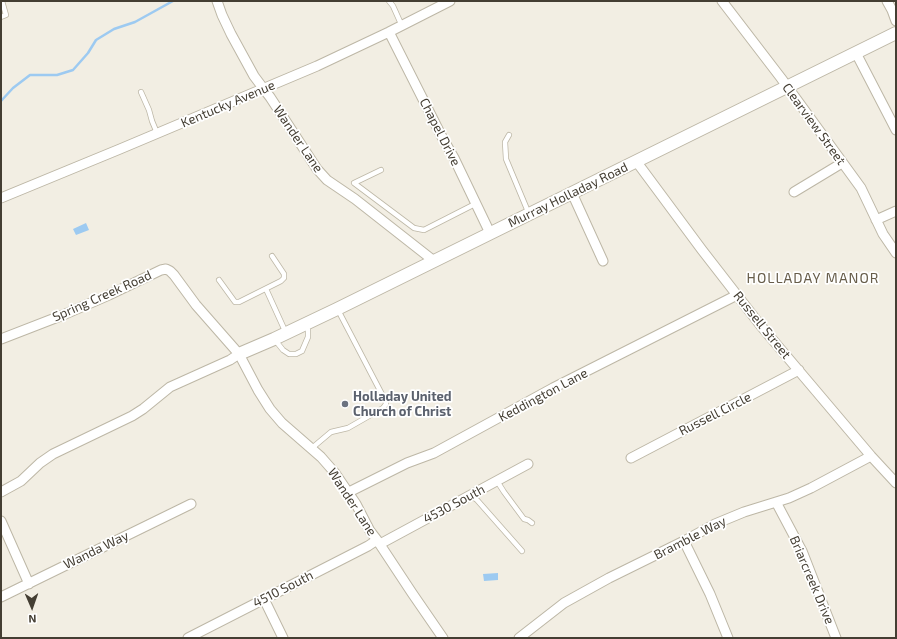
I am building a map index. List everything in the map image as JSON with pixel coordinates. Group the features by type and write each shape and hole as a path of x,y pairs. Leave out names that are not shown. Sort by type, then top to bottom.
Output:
{"street":[{"name":"Wander Lane","path":"217,1 230,34 254,76 270,97 322,175 434,261"},
{"name":"Kentucky Avenue","path":"1,198 317,66 402,26 450,1"},
{"name":"Clearview Street","path":"722,1 861,188 883,234 896,254"},
{"path":"888,1 896,21"},
{"name":"Chapel Drive","path":"389,32 442,138 454,158 490,233"},
{"name":"Murray Holladay Road","path":"239,354 337,309 896,34"},
{"path":"856,53 896,130"},
{"name":"Russell Street","path":"636,161 737,295 871,456 896,483"},
{"path":"794,192 842,163"},
{"path":"572,193 603,261"},
{"path":"876,220 896,210"},
{"name":"Spring Creek Road","path":"1,340 63,315 166,269 174,275 196,305 239,354"},
{"name":"Keddington Lane","path":"349,492 407,463 434,453 553,388 737,295"},
{"name":"Wander Lane","path":"239,354 270,409 286,427 315,446 349,492 368,527 443,638"},
{"path":"1,492 21,480 40,463 53,454 132,416 170,387 230,360 239,354"},
{"name":"Russell Circle","path":"631,458 799,370"},
{"name":"Bramble Way","path":"519,638 564,603 577,595 715,524 744,512 789,498 871,456"},
{"name":"4530 South","path":"378,542 528,464"},
{"name":"Briarcreek Drive","path":"776,502 802,551 836,638"},
{"name":"Wanda Way","path":"1,597 191,504"},
{"path":"1,521 29,584"},
{"path":"684,541 710,594 728,638"},
{"name":"4510 South","path":"188,638 378,542"},
{"path":"264,599 283,638"}],"lane":[{"path":"1,17 6,16 2,1"},
{"path":"389,1 393,6 402,26"},
{"path":"142,92 157,133"},
{"path":"509,135 505,142 506,159 529,214"},
{"path":"381,170 354,183 414,228 424,230 475,204"},
{"path":"219,280 236,303 239,302 281,281 284,274 272,256"},
{"path":"266,289 286,333"},
{"path":"315,446 331,432 348,428 383,408 386,404 337,309"},
{"path":"274,339 283,350 289,354 296,354 302,351 308,337 308,330 305,324"},
{"path":"497,481 524,519 532,523"},
{"path":"470,495 477,500 522,551"}],"water":[{"path":"86,223 89,230 76,235 73,229"},
{"path":"498,573 498,580 484,581 483,574"}],"waterway":[{"path":"1,101 13,88 30,75 57,75 73,70 88,53 96,40 114,29 135,22 173,1"}],"place":[{"name":"Holladay United Church of Christ","path":"345,404"}],"district":[{"name":"HOLLADAY MANOR","path":"813,278"}]}
